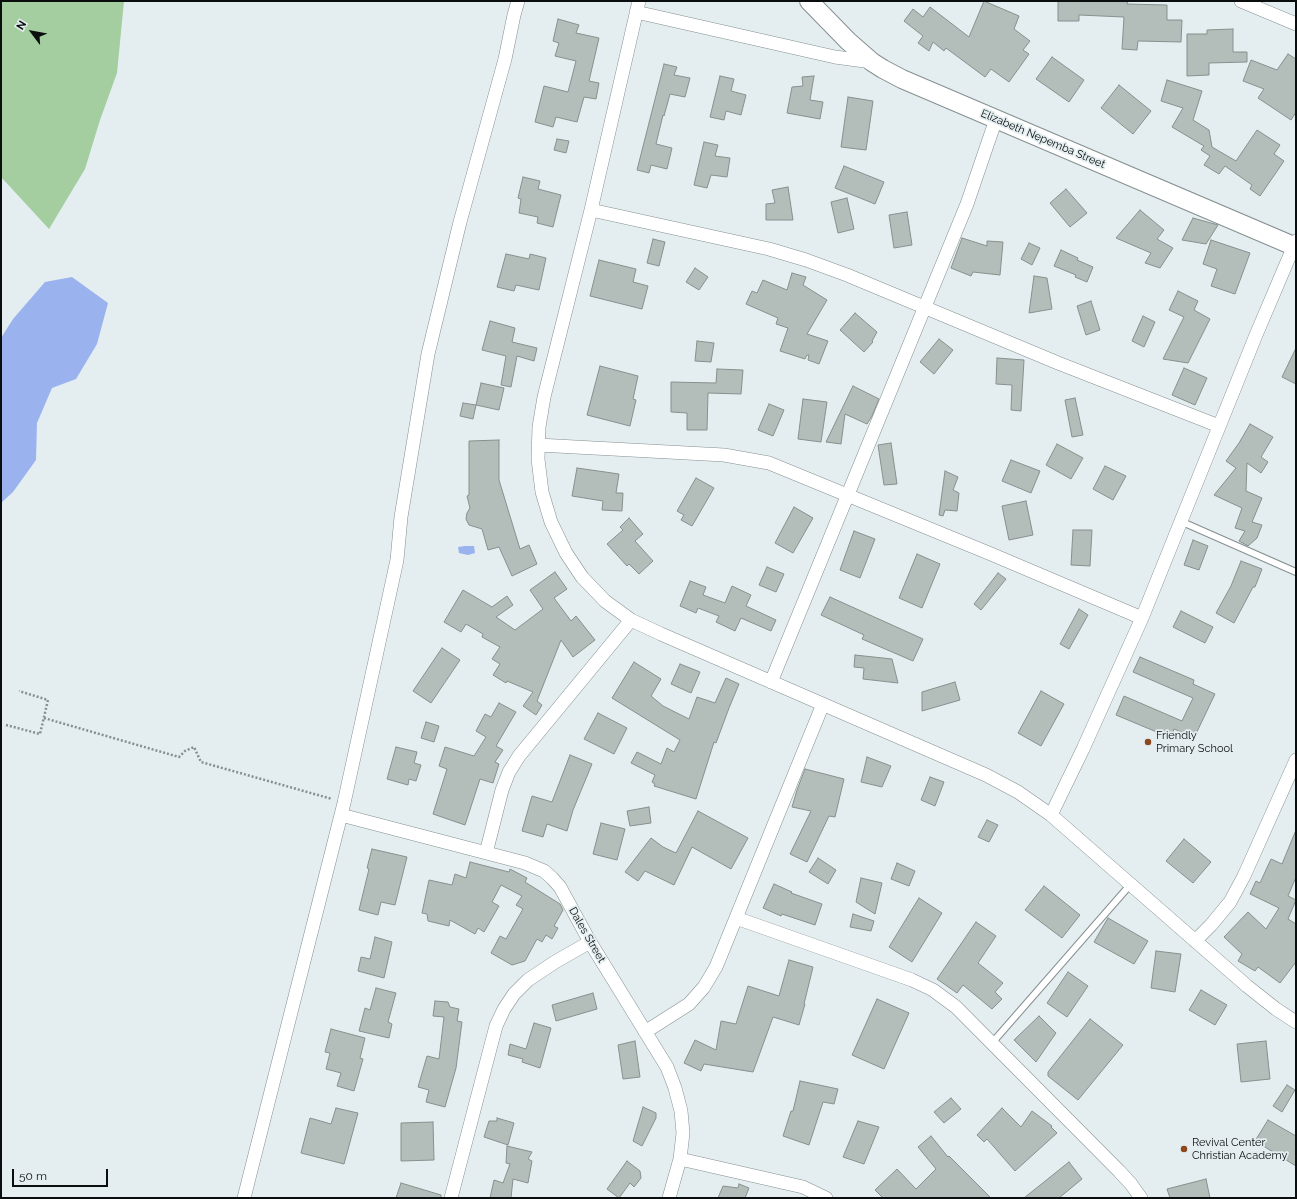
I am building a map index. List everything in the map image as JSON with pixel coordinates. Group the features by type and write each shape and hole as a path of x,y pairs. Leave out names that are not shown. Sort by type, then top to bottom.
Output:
{"street":[{"path":"244,1198 343,809 397,560 401,517 428,354 460,222 505,59 518,1"},
{"name":"Elizabeth Nepemba Street","path":"809,1 848,41 872,62 902,79 1295,245"},
{"path":"1241,1 1296,24"},
{"path":"872,62 835,57 638,6 591,210 544,397 539,427 538,459 542,492 551,522 566,553 582,577 606,601 631,620 986,774 1018,792 1050,815 1247,986 1276,1009 1296,1022"},
{"path":"771,682 967,204 996,119"},
{"path":"591,210 768,249 806,260 1058,363 1219,426"},
{"path":"1050,815 1083,749 1142,618 1256,335 1295,245"},
{"path":"538,445 724,455 769,463 1142,618"},
{"path":"486,853 502,790 509,772 519,756 631,620"},
{"path":"645,1032 689,1004 704,987 716,967 823,704"},
{"path":"1195,941 1211,925 1230,902 1244,876 1296,760"},
{"name":"Dales Street","path":"343,809 486,853 534,866 552,878 560,887 590,942 667,1067 675,1088 681,1111 683,1133 680,1159 669,1198"},
{"path":"736,918 912,980 933,990 956,1007 1119,1171 1141,1198"},
{"path":"451,1198 496,1026 504,1009 514,994 528,980 555,962 590,942"},
{"path":"680,1159 803,1187 826,1198"}],"lane":[{"path":"1180,521 1296,572"},
{"path":"992,1043 1130,885"}],"path":[{"path":"6,725 40,734 48,700 19,691"},
{"path":"44,718 179,757 185,751 194,747 201,762 343,809"}],"green space":[{"path":"1,1 124,1 117,73 100,120 85,169 49,229 1,177"}],"water":[{"path":"72,277 108,303 97,344 76,379 52,388 37,423 36,460 13,492 1,503 1,338 13,319 45,282"},
{"path":"474,546 475,553 468,555 459,553 458,547"}],"building":[{"path":"984,1 1019,16 1014,29 1030,41 1023,50 1029,54 1009,82 991,69 985,77 946,48 944,51 933,42 929,51 918,43 923,36 904,21 913,9 923,17 930,7 969,37"},
{"path":"1058,1 1128,1 1127,4 1167,5 1167,20 1182,20 1181,42 1138,41 1137,50 1122,49 1124,17 1079,15 1079,21 1058,21"},
{"path":"558,19 579,25 576,33 599,38 589,81 599,83 596,99 584,97 577,122 556,117 553,127 535,122 544,86 568,92 576,61 555,56 559,43 553,41"},
{"path":"1233,29 1233,52 1247,52 1247,62 1209,63 1209,75 1187,76 1187,34 1207,34 1207,30"},
{"path":"1288,54 1296,59 1296,112 1291,120 1258,98 1264,89 1243,81 1251,60 1277,70"},
{"path":"1052,57 1084,80 1069,102 1036,79"},
{"path":"664,64 677,67 674,75 690,78 685,97 670,94 664,116 663,115 656,144 672,148 667,169 651,165 649,173 637,170"},
{"path":"720,76 734,79 731,91 746,95 741,115 726,111 724,120 710,117"},
{"path":"814,76 810,100 823,102 820,119 787,113 792,87 803,86 802,77"},
{"path":"1167,80 1202,91 1193,120 1209,130 1212,147 1236,161 1257,130 1280,145 1274,154 1284,161 1260,196 1250,189 1252,185 1225,166 1219,174 1204,165 1210,156 1201,150 1204,146 1172,127 1183,108 1161,101"},
{"path":"1119,85 1151,111 1133,134 1101,108"},
{"path":"848,97 873,101 866,150 841,147"},
{"path":"557,139 569,141 566,153 554,150"},
{"path":"704,142 718,145 715,156 730,158 727,177 711,175 707,188 694,185"},
{"path":"844,166 884,182 875,204 835,188"},
{"path":"523,177 540,181 538,189 561,195 553,227 537,223 538,217 519,213 521,199 518,198"},
{"path":"788,187 793,220 766,220 766,204 775,203 772,190"},
{"path":"1066,189 1087,213 1070,227 1050,203"},
{"path":"847,198 854,229 838,233 831,202"},
{"path":"1140,210 1164,230 1157,239 1173,248 1160,268 1145,263 1151,253 1116,238"},
{"path":"907,212 912,245 894,248 889,215"},
{"path":"1193,218 1218,225 1206,244 1182,240"},
{"path":"962,238 987,246 987,241 1003,242 1000,275 973,272 971,276 951,268"},
{"path":"653,239 665,242 659,266 647,263"},
{"path":"1211,240 1250,253 1235,294 1211,286 1217,269 1203,264"},
{"path":"1029,243 1040,248 1032,265 1021,259"},
{"path":"1061,250 1078,258 1077,260 1093,267 1087,282 1075,277 1076,275 1054,266"},
{"path":"506,254 529,259 530,254 546,258 539,290 516,285 514,291 497,287"},
{"path":"599,260 636,269 633,282 648,286 642,309 590,296"},
{"path":"695,268 708,277 699,290 686,282"},
{"path":"792,273 806,277 803,285 827,300 807,334 828,341 819,364 808,360 809,355 807,355 805,359 780,351 788,328 776,324 778,318 746,304 752,291 757,293 763,280 787,290"},
{"path":"1034,276 1047,278 1052,309 1029,313"},
{"path":"1178,291 1198,301 1194,310 1210,319 1188,363 1163,359 1184,317 1169,310"},
{"path":"1091,301 1100,330 1086,335 1077,306"},
{"path":"855,313 877,332 872,341 873,342 864,352 840,330"},
{"path":"1143,316 1155,322 1144,347 1132,341"},
{"path":"490,321 515,328 512,342 537,348 534,361 517,356 511,387 501,385 506,356 482,350"},
{"path":"939,339 953,350 934,374 920,362"},
{"path":"697,341 714,343 711,362 695,361"},
{"path":"1296,348 1296,384 1282,377"},
{"path":"997,358 1024,360 1021,411 1011,410 1012,385 996,384"},
{"path":"600,366 638,376 633,399 636,400 630,426 587,415"},
{"path":"1184,368 1207,378 1195,405 1172,395"},
{"path":"717,369 743,370 741,394 708,393 707,430 687,430 687,413 671,412 671,382 716,383"},
{"path":"481,383 504,388 499,410 476,405"},
{"path":"853,386 879,399 872,416 867,424 845,414 841,444 826,442"},
{"path":"1075,398 1083,435 1072,437 1065,400"},
{"path":"803,399 827,402 821,442 798,439"},
{"path":"463,403 476,405 473,419 460,416"},
{"path":"769,404 784,410 773,436 758,430"},
{"path":"1250,424 1273,437 1261,457 1268,462 1261,473 1247,463 1246,491 1262,498 1252,522 1262,525 1257,538 1248,546 1239,541 1245,531 1235,528 1242,508 1214,495 1236,468 1226,461"},
{"path":"499,440 499,480 520,549 529,545 537,564 512,576 499,547 488,550 482,529 469,525 466,519 470,508 467,496 469,495 469,441"},
{"path":"891,443 897,484 884,485 878,445"},
{"path":"1057,444 1083,458 1071,479 1046,465"},
{"path":"1011,460 1040,471 1031,493 1002,481"},
{"path":"1105,466 1126,476 1113,500 1093,489"},
{"path":"577,468 619,474 616,493 623,493 622,511 602,510 603,501 572,496"},
{"path":"945,471 958,477 953,490 959,493 957,511 945,510 943,516 939,515"},
{"path":"696,478 714,488 692,526 681,520 684,515 677,511"},
{"path":"1026,501 1033,535 1009,540 1002,506"},
{"path":"794,507 813,518 793,553 775,543"},
{"path":"629,518 643,534 635,541 653,561 639,574 629,564 627,566 607,544 623,530 620,527"},
{"path":"1073,530 1092,530 1090,566 1071,565"},
{"path":"854,531 875,539 860,578 840,570"},
{"path":"1193,540 1208,546 1199,570 1184,565"},
{"path":"917,554 940,564 922,608 899,598"},
{"path":"1241,561 1262,569 1255,587 1253,587 1234,623 1216,613 1231,586"},
{"path":"767,567 784,574 776,592 759,585"},
{"path":"555,572 567,589 554,598 571,621 576,616 595,640 573,657 561,640 537,701 542,705 536,715 523,706 533,692 507,681 506,683 493,675 500,664 492,659 500,647 482,637 483,634 466,624 461,632 444,622 463,590 492,607 507,596 513,605 496,617 515,630 543,609 530,590"},
{"path":"998,573 1006,579 981,610 974,604"},
{"path":"690,581 706,587 703,595 725,603 732,586 751,595 746,606 776,620 771,631 741,618 735,631 716,622 719,616 698,608 696,613 680,606"},
{"path":"830,597 923,639 913,661 862,639 864,635 821,615"},
{"path":"1079,609 1088,615 1069,649 1060,644"},
{"path":"1181,611 1213,627 1205,643 1173,627"},
{"path":"442,648 460,660 431,703 413,691"},
{"path":"855,655 892,659 898,683 863,679 864,668 854,667"},
{"path":"1140,657 1194,680 1193,684 1215,694 1194,738 1174,729 1171,738 1116,715 1124,696 1182,721 1193,698 1133,672"},
{"path":"634,662 661,679 651,696 663,706 689,719 697,697 715,703 726,678 739,684 716,743 714,742 696,799 654,786 655,784 652,782 655,775 631,763 637,752 661,764 667,748 674,752 680,740 612,698"},
{"path":"680,664 700,672 691,693 671,684"},
{"path":"955,682 960,700 922,711 922,692"},
{"path":"1041,691 1064,704 1041,746 1018,733"},
{"path":"499,703 516,712 496,746 503,750 495,762 499,764 493,783 480,779 465,825 433,814 447,769 439,766 445,747 474,756 486,737 476,731 485,714 491,717"},
{"path":"598,713 627,728 614,754 584,739"},
{"path":"426,722 439,726 434,742 421,738"},
{"path":"396,747 417,752 414,763 421,765 416,781 409,779 408,785 387,779"},
{"path":"570,755 592,764 573,810 567,831 547,824 543,837 522,831 532,796 552,802"},
{"path":"867,757 891,766 882,787 861,782"},
{"path":"805,769 844,779 835,817 829,816 807,862 790,854 811,811 792,807"},
{"path":"930,777 944,782 935,806 921,800"},
{"path":"649,807 651,823 630,826 627,811"},
{"path":"698,811 748,838 731,869 692,847 674,885 645,871 638,881 625,872 651,838 663,847 676,853"},
{"path":"987,820 998,825 989,842 978,837"},
{"path":"601,823 625,829 617,860 593,854"},
{"path":"1296,830 1296,877 1288,896 1296,900 1288,919 1296,924 1296,962 1280,983 1258,967 1255,971 1238,961 1242,954 1224,937 1248,912 1266,929 1279,908 1250,894 1256,881 1260,883 1271,859 1282,864"},
{"path":"1184,839 1211,862 1193,883 1166,861"},
{"path":"372,849 407,857 395,905 381,902 378,915 359,910 369,869 367,868"},
{"path":"818,858 836,870 828,884 809,872"},
{"path":"470,862 509,872 510,869 527,878 525,882 560,904 563,910 554,926 558,928 552,939 546,935 542,942 537,939 525,961 512,965 491,953 500,936 506,939 523,909 516,905 522,896 501,885 492,902 499,906 484,932 478,928 475,934 450,920 449,926 428,921 427,914 422,913 429,880 452,885 455,874 466,878"},
{"path":"897,863 915,871 909,886 891,879"},
{"path":"861,878 882,883 875,914 856,902"},
{"path":"774,884 792,892 791,893 822,904 815,925 782,914 781,916 763,908"},
{"path":"1044,886 1080,915 1062,938 1025,910"},
{"path":"919,898 942,913 912,962 889,947"},
{"path":"853,914 874,921 871,931 850,927"},
{"path":"1108,918 1148,941 1134,964 1094,942"},
{"path":"976,922 996,936 978,963 1003,983 995,992 1002,999 992,1009 963,985 957,993 937,979"},
{"path":"375,937 392,942 384,978 358,971 361,957 370,959"},
{"path":"1156,951 1181,954 1175,992 1151,988"},
{"path":"789,960 813,967 799,1025 773,1017 753,1072 704,1064 701,1071 684,1063 695,1040 716,1050 721,1021 736,1024 748,986 779,996"},
{"path":"1068,972 1088,986 1067,1017 1047,1003"},
{"path":"376,988 396,993 388,1022 392,1024 389,1038 359,1031 365,1008 370,1010"},
{"path":"1201,990 1227,1005 1215,1025 1189,1010"},
{"path":"593,993 597,1009 556,1021 552,1005"},
{"path":"877,999 909,1013 884,1069 852,1055"},
{"path":"435,1001 448,1002 450,1007 459,1009 457,1021 462,1022 456,1068 445,1107 426,1102 429,1090 418,1087 427,1056 439,1059 444,1017 433,1016"},
{"path":"1039,1016 1056,1033 1036,1062 1014,1040"},
{"path":"1090,1019 1123,1045 1078,1100 1048,1076 1048,1072"},
{"path":"534,1023 551,1028 540,1068 522,1062 523,1059 508,1055 510,1044 526,1049"},
{"path":"331,1029 365,1038 360,1058 363,1059 354,1091 337,1086 341,1073 326,1069 330,1053 325,1052"},
{"path":"635,1041 640,1077 623,1079 618,1045"},
{"path":"1266,1041 1270,1079 1241,1082 1237,1044"},
{"path":"800,1081 838,1089 834,1104 823,1102 809,1145 783,1136 791,1111 793,1111"},
{"path":"1287,1085 1295,1090 1282,1112 1273,1106"},
{"path":"951,1098 961,1109 944,1123 934,1112"},
{"path":"643,1107 656,1113 656,1118 642,1146 633,1141"},
{"path":"336,1108 358,1113 344,1164 301,1153 310,1118 331,1124"},
{"path":"1002,1108 1021,1127 1032,1111 1052,1126 1051,1127 1057,1133 1015,1171 987,1139 984,1142 977,1135"},
{"path":"497,1118 514,1123 508,1145 484,1137 489,1121 497,1121"},
{"path":"1268,1120 1296,1136 1296,1166 1255,1141"},
{"path":"858,1121 879,1127 864,1164 843,1157"},
{"path":"433,1122 434,1160 401,1161 401,1123"},
{"path":"931,1136 948,1157 949,1156 991,1198 883,1198 875,1190 897,1169 916,1189 936,1169 918,1147"},
{"path":"507,1146 532,1152 528,1159 532,1161 528,1183 513,1179 511,1198 490,1198 494,1180 503,1183 510,1164 506,1163"},
{"path":"627,1161 640,1171 641,1178 634,1187 630,1183 619,1198 607,1189"},
{"path":"1069,1162 1082,1179 1059,1198 1024,1198"},
{"path":"1206,1179 1210,1198 1170,1198 1167,1189"},
{"path":"401,1183 441,1195 441,1198 396,1198"},
{"path":"739,1184 749,1188 745,1198 718,1198 723,1186 738,1188"}],"place":[{"name":"Friendly Primary School","path":"1148,742"},
{"name":"Revival Center Christian Academy","path":"1184,1149"}]}
